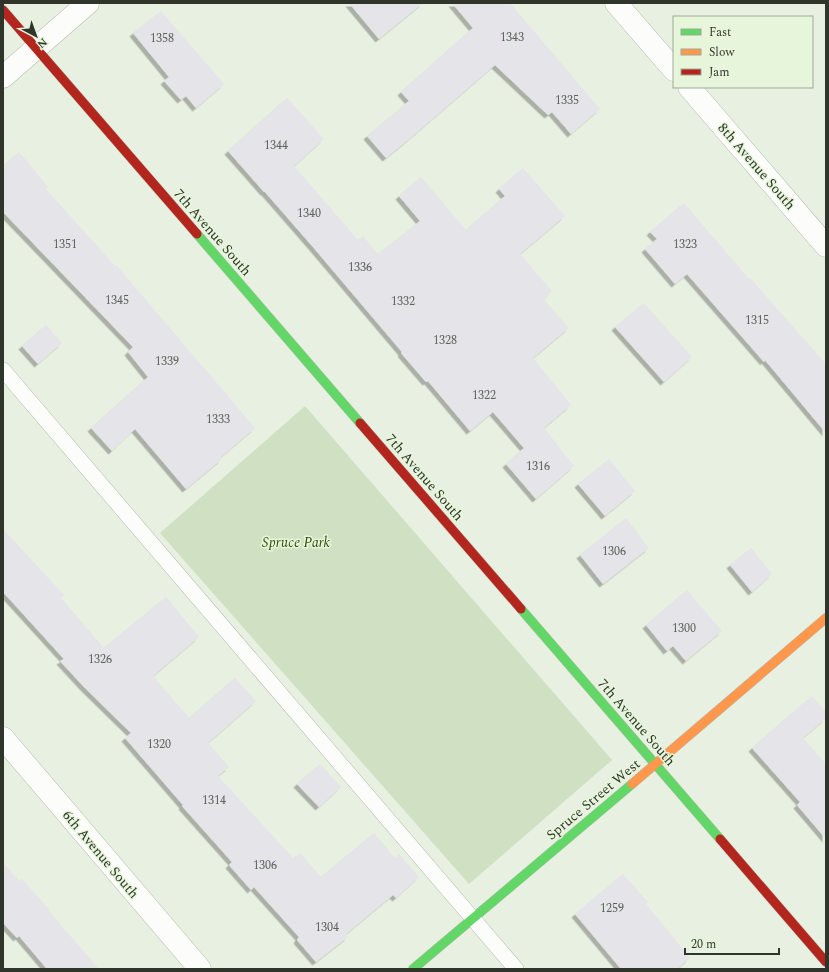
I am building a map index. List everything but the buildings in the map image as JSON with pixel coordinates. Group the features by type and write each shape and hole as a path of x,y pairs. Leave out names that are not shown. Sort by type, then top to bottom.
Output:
{"street":[{"path":"3,77 88,3"},
{"path":"616,3 673,69"},
{"name":"7th Avenue South","path":"3,10 826,962"},
{"name":"8th Avenue South","path":"690,88 826,246"},
{"name":"Spruce Street West","path":"413,969 826,618"},
{"name":"6th Avenue South","path":"3,738 200,969"}],"lane":[{"path":"3,370 516,969"}],"green space":[{"name":"Spruce Park","path":"305,406 612,760 469,884 160,533"}],"traffic: fast":[{"path":"197,234 360,423"},
{"path":"521,609 720,839"},
{"path":"413,969 632,784"}],"traffic: slow":[{"path":"632,784 826,618"}],"traffic: jam":[{"path":"3,10 197,234"},
{"path":"360,423 521,609"},
{"path":"720,839 826,962"}]}
